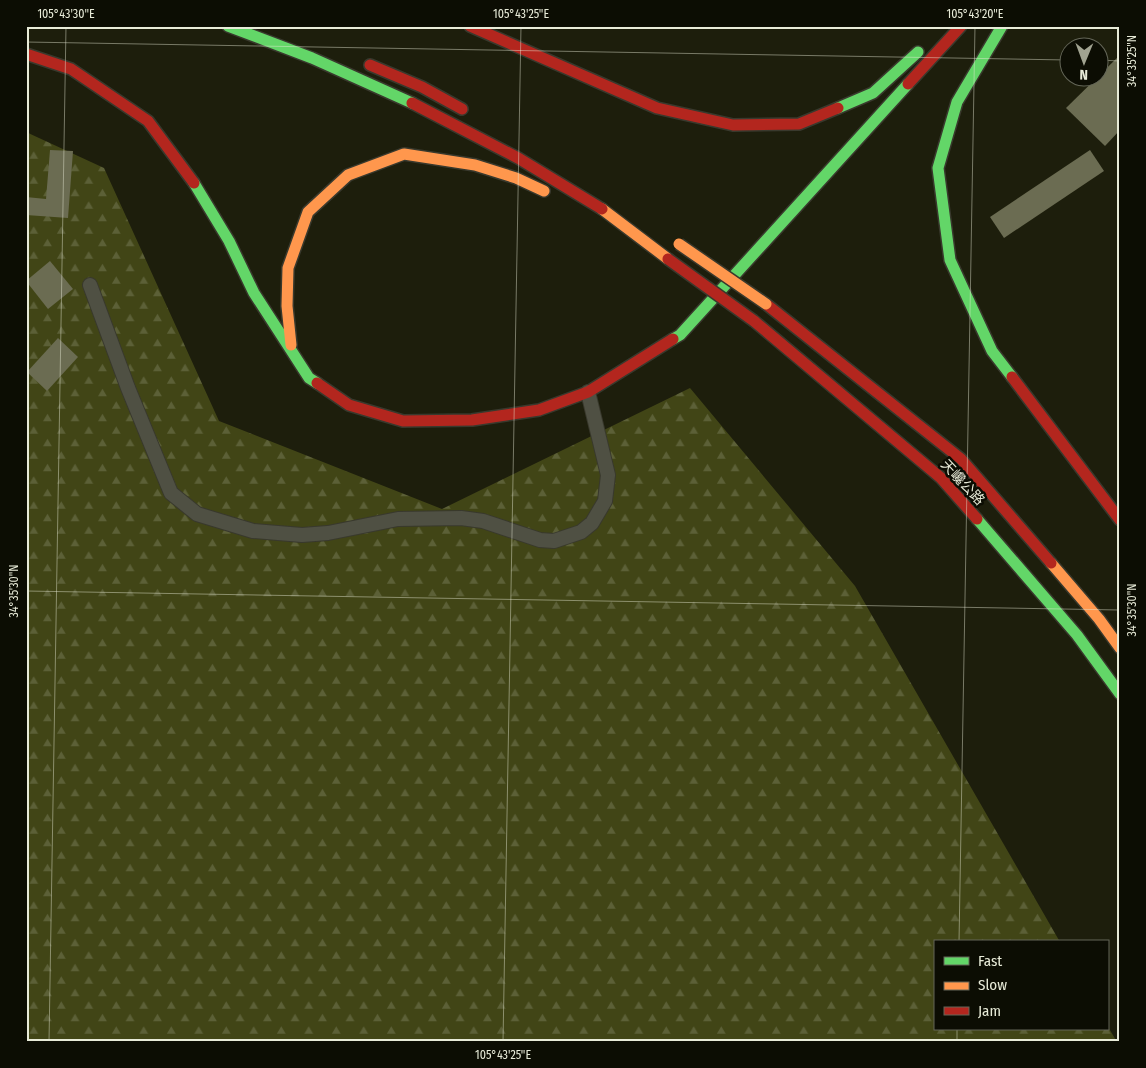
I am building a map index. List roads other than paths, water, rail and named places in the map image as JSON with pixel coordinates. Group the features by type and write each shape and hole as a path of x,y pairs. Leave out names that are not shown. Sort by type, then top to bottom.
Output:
{"highway":[{"path":"228,26 292,49 462,128 559,180 627,228"},
{"path":"470,26 488,32 657,108 733,125 799,124 874,92 947,26"},
{"path":"26,54 71,69 148,120 188,172 229,241 254,293 310,378 349,405 403,421 472,420 539,410 588,392 680,335 961,26"},
{"path":"1002,26 957,102 938,168 950,260 992,351 1120,520"},
{"path":"912,82 965,39"},
{"path":"360,60 422,87 471,114"},
{"path":"292,352 286,306 288,268 308,212 348,175 404,154 475,165 516,178 554,196"},
{"path":"572,204 627,228"},
{"name":"天巉公路","path":"627,228 754,321 941,478 1078,635 1120,694"},
{"name":"天巉公路","path":"675,242 766,304 961,459 1099,619 1120,648"}],"lane":[{"path":"90,285 128,388 172,493 197,514 254,531 302,535 328,533 379,521 438,517 483,521 540,540 554,541 568,538 592,523 606,501 608,488 608,475 588,392"}]}
